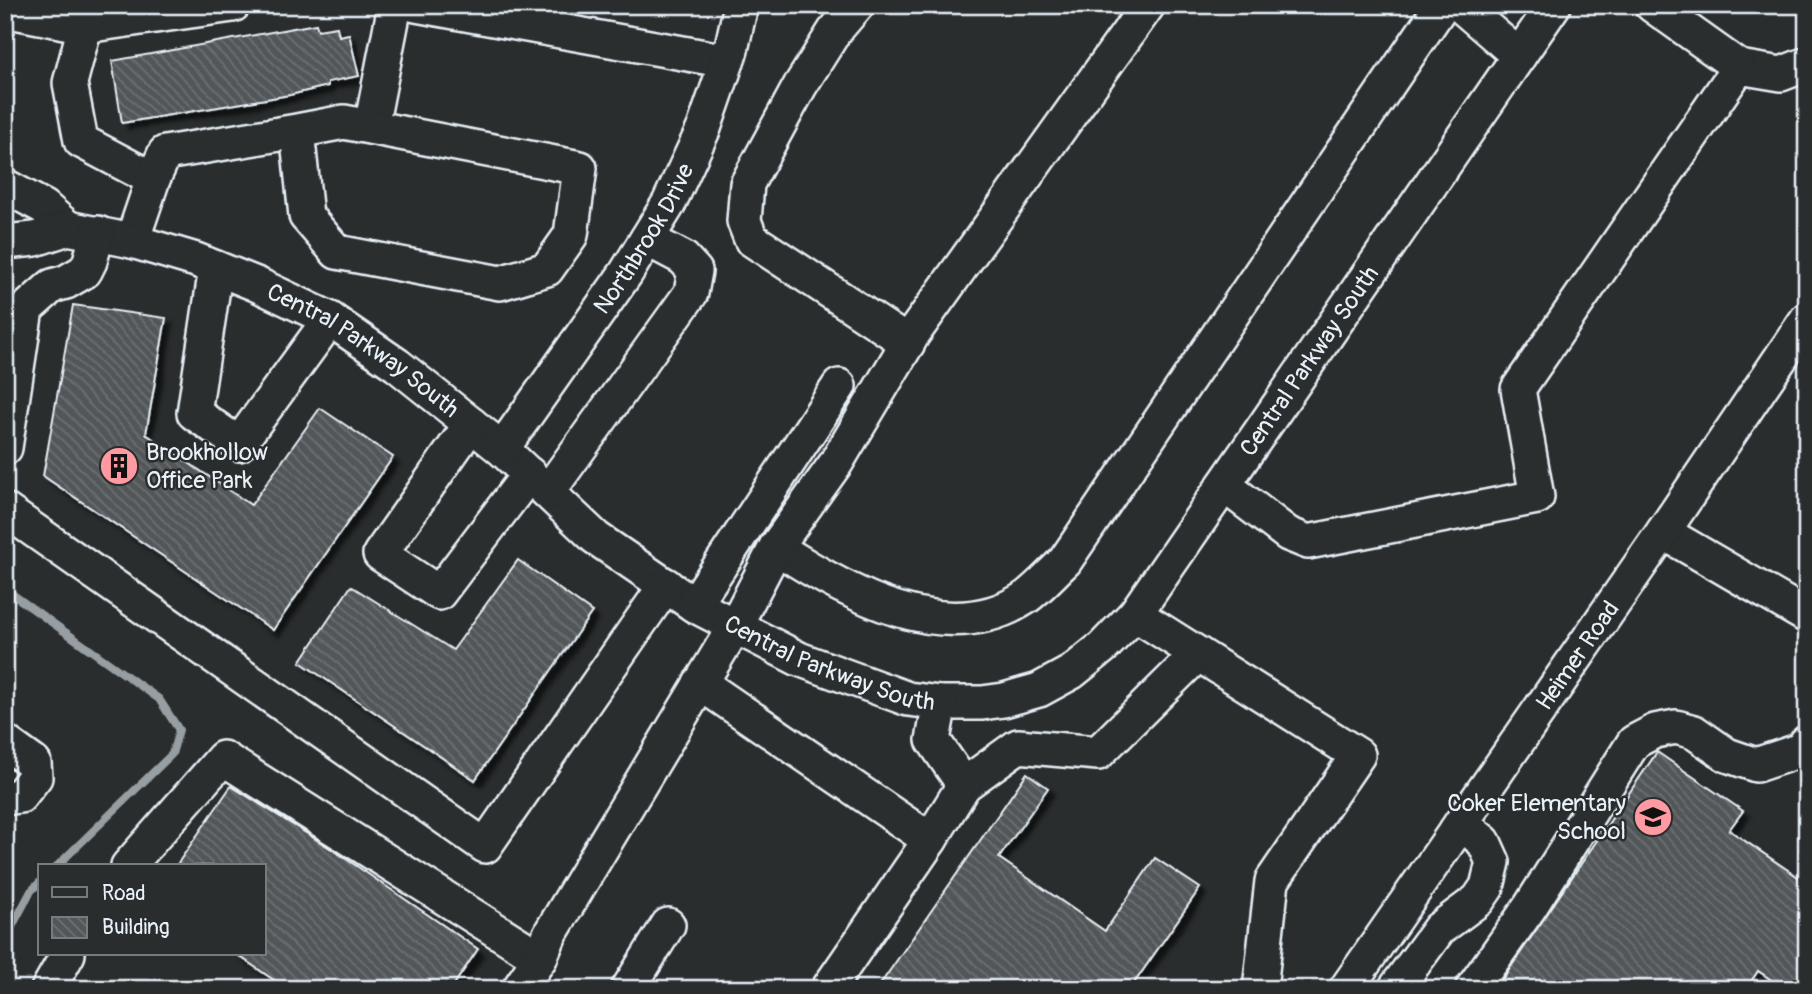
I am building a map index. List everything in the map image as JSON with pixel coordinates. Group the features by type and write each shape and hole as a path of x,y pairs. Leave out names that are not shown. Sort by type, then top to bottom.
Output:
{"street":[{"path":"5,10 85,26 233,5"},
{"path":"371,127 395,5"},
{"path":"416,5 727,61"},
{"name":"Northbrook Drive","path":"502,449 626,273 669,203 704,128 727,61 741,5"},
{"path":"519,989 540,958 550,934 735,626 776,547 836,463 908,343 1148,5"},
{"path":"776,547 817,574 898,611 943,619 993,613 1026,597 1065,561 1442,5"},
{"path":"1460,5 1519,56"},
{"name":"Central Parkway South","path":"5,186 83,230 132,241 216,268 330,319 397,365 502,449 596,538 694,605 799,659 908,699 940,703 1004,700 1039,690 1072,672 1103,647 1135,614 1554,5"},
{"path":"1652,5 1739,66 1780,74 1807,64"},
{"path":"856,6 834,32 800,86 747,184 744,221 751,239 908,343"},
{"path":"85,26 70,83 81,141 153,179"},
{"path":"1224,485 1288,534 1308,542 1537,497 1518,389 1739,66"},
{"path":"132,241 153,179 165,153 344,122 580,168 571,235 547,269 500,283 337,252 306,216 297,131"},
{"path":"5,242 83,230"},
{"path":"5,448 26,309 52,286 83,230"},
{"path":"471,424 380,554 439,593 538,483 691,293 695,271 683,258 647,239"},
{"path":"216,268 194,413 239,443 330,319"},
{"name":"Heimer Road","path":"1346,989 1663,532 1807,319"},
{"path":"694,605 839,386"},
{"path":"5,510 485,846 666,585"},
{"path":"1663,532 1807,616"},
{"path":"1135,614 1358,755 1272,881 1260,989"},
{"path":"828,989 930,840 964,785 1018,746 1098,753 1198,654"},
{"path":"700,683 930,840"},
{"path":"940,703 933,740 964,785"},
{"path":"1472,989 1530,907 1634,742 1655,731 1676,727 1694,732 1727,755 1756,765 1801,750 1807,742"},
{"path":"5,742 34,763 36,777 20,796 5,798"},
{"path":"130,864 223,758 540,958"},
{"path":"1395,989 1439,929 1478,900 1487,887 1493,862 1484,842 1461,823"},
{"path":"628,989 668,925"},
{"path":"48,989 67,956"}],"building":[{"path":"316,24 318,30 337,27 339,36 349,34 359,76 328,82 328,86 290,95 122,123 112,61"},
{"name":"Brookhollow Office Park","path":"73,305 166,318 146,434 251,505 320,408 393,457 273,630 43,476"},
{"path":"518,560 592,612 475,780 300,662 351,586 453,650"},
{"path":"1657,752 1743,811 1729,830 1807,883 1807,989 1785,989 1758,971 1746,989 1496,989"},
{"path":"1027,773 1048,788 999,858 1105,931 1155,858 1200,888 1130,989 877,989"},
{"path":"231,786 333,850 478,949 451,989 287,989 239,956 266,956 266,864 177,864"}],"waterway":[{"path":"5,589 159,699 179,730 172,754 59,864"},
{"path":"5,940 31,891 38,884"}],"place":[{"name":"Brookhollow Office Park","path":"119,466"},
{"name":"Coker Elementary School","path":"1653,817"}]}
